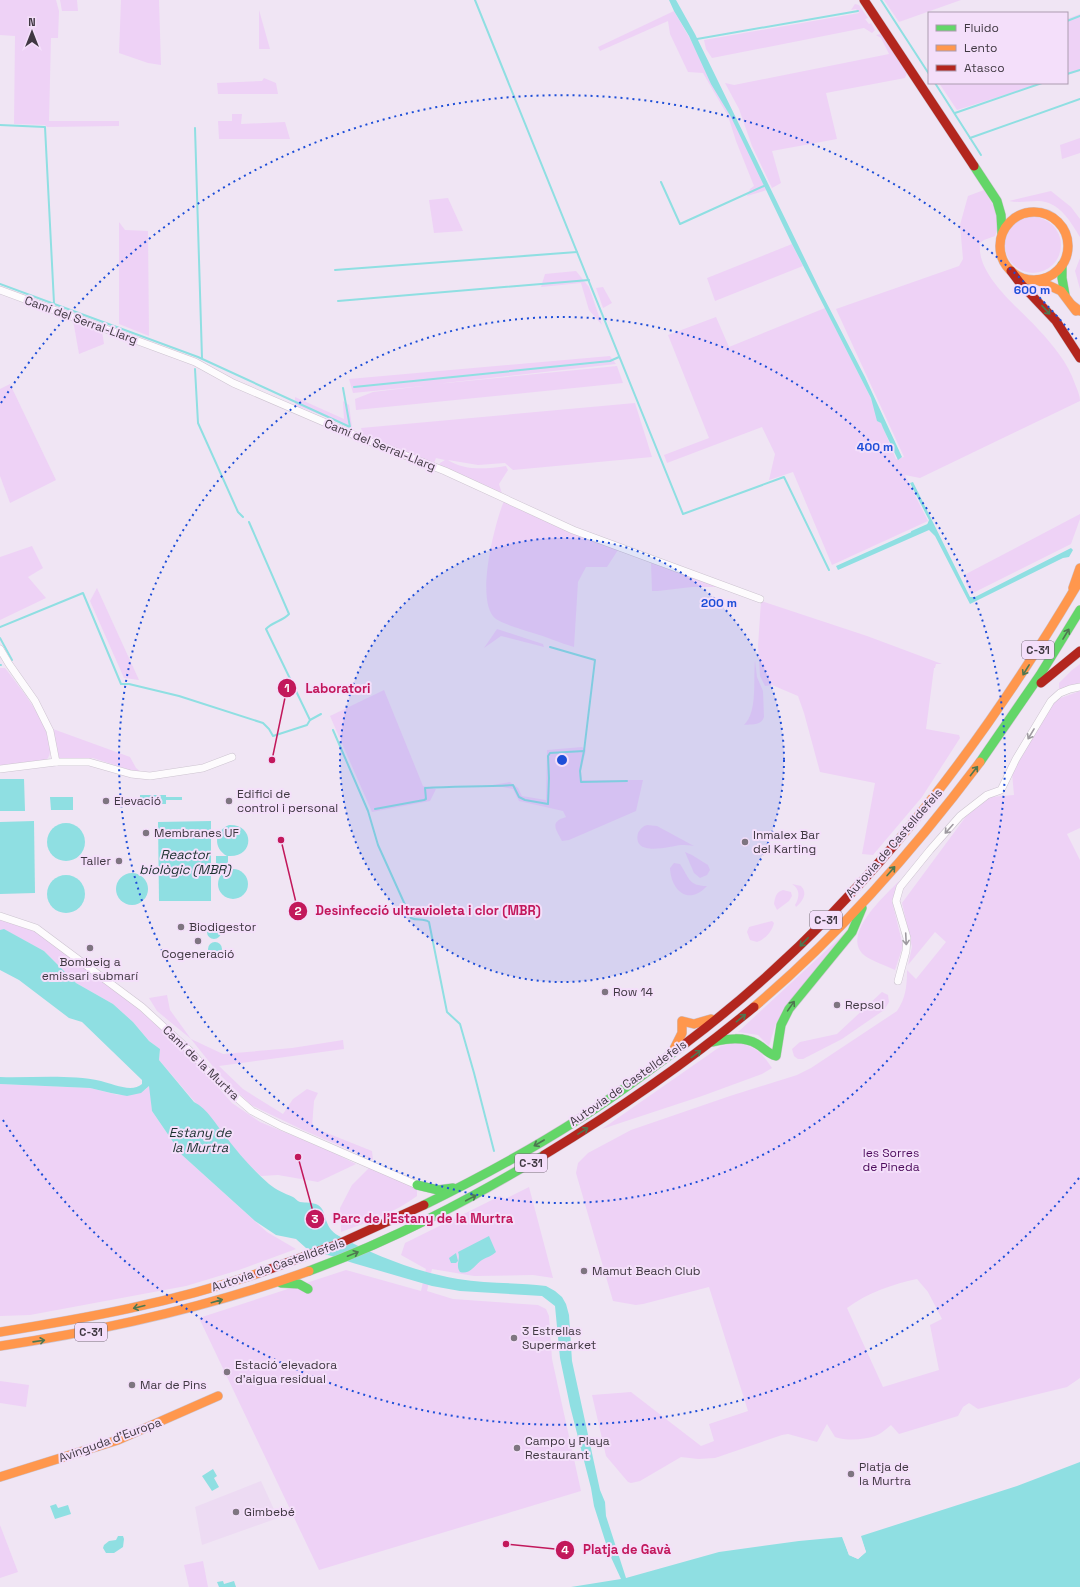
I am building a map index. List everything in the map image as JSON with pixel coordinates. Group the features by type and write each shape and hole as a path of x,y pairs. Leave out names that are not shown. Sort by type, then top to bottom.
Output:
{"main road":[{"path":"864,0 997,201 1001,215 1002,233 1000,251 1003,260 1023,287 1053,317 1080,358"},
{"path":"997,201 1010,210 1024,213"},
{"path":"1002,233 1011,219 1024,213 1034,211 1051,216 1060,224 1066,234 1068,245 1066,256 1058,270 1049,277 1037,280"},
{"path":"1062,265 1062,278 1065,295"},
{"path":"1010,270 1023,278 1037,280 1056,288 1065,295 1080,317"},
{"path":"1072,305 1080,311"},
{"path":"1068,601 1080,568"},
{"name":"Autovia de Castelldefels","path":"0,1332 130,1310 217,1286 311,1255 356,1237 468,1184 586,1115 672,1053 755,987 800,946 864,880 913,823 990,723 1021,678 1080,580"},
{"name":"Autovia de Castelldefels","path":"0,1346 43,1341 136,1323 263,1287 332,1263 374,1246 442,1213 516,1172 634,1098 711,1042 792,974 865,900 955,795 988,752 1023,703 1080,610"},
{"path":"1023,703 1050,675 1080,651"},
{"path":"711,1042 742,1039 756,1043 770,1055 776,1056 781,1025 789,1009 852,932 865,900"},
{"path":"672,1053 682,1033 682,1021 694,1024 720,1016"},
{"path":"417,1185 443,1190 468,1184"},
{"path":"402,1215 420,1200 421,1193 417,1185"},
{"path":"263,1287 288,1283 299,1284 308,1289 306,1282 308,1277 312,1271 319,1267"},
{"path":"0,1326 60,1322"},
{"name":"Avinguda d'Europa","path":"0,1477 118,1440 218,1396"}],"street":[{"name":"Camí del Serral-Llarg","path":"0,290 195,362 233,383 361,438 445,471 573,530 760,599"},
{"path":"0,649 35,702 50,731 56,762"},
{"path":"898,981 906,951 907,938 896,901 900,887 960,816 987,795 1001,790 1010,770 1051,701 1060,693 1080,687"},
{"path":"0,769 56,762 89,762 132,774 150,776 203,768 232,757"},
{"name":"Camí de la Murtra","path":"0,916 36,928 142,1006 190,1051 213,1077 252,1111 281,1126 417,1185"}],"shaded area":[{"name":"Gimbebé","path":"261,1481 278,1518 202,1545 195,1507"}],"green space":[{"path":"0,0 56,0 59,11 58,38 51,38 49,121 119,121 119,126 47,127 45,125 14,124 15,36 0,35"},
{"path":"60,0 77,0 78,11 62,11"},
{"path":"121,0 159,0 161,65 148,63 119,53"},
{"path":"884,0 961,0 899,22"},
{"path":"855,4 859,5 868,18 865,19 869,24 871,23 875,30 872,33 864,28 712,58 706,49 704,40 859,13 856,9 851,10"},
{"path":"259,10 270,49 259,49"},
{"path":"674,11 711,75 767,190 747,196 750,189 754,186 736,141 728,116 703,73 688,72 670,34 668,21 600,51 598,47"},
{"path":"1080,14 1080,71 1068,75 1068,19"},
{"path":"881,34 907,73 905,78 826,93 837,139 772,151 781,183 772,188 752,146 739,109 725,83 734,85 889,54 881,38 876,35"},
{"path":"264,78 276,83 278,94 218,94 217,83 262,81"},
{"path":"940,84 1040,84 957,110"},
{"path":"232,114 242,114 241,124 285,122 290,139 219,139 218,121 232,121"},
{"path":"1080,138 1080,153 1062,159 1060,145"},
{"path":"984,190 994,206 998,224 995,236 980,243 981,255 985,267 1000,290 1044,335 1060,355 1072,376 1080,397 1080,401 920,478 905,475 928,521 832,565 793,472 769,480 775,454 762,427 667,463 664,455 709,438 668,335 716,317 729,347 825,308 871,398 896,459 904,457 836,309 959,266 963,259 960,225 968,196"},
{"path":"1051,191 1071,207 1080,219 1080,237 1063,213 1052,204 1038,201 1009,201"},
{"path":"448,198 463,231 434,233 429,200"},
{"path":"1033,217 1044,219 1053,225 1059,234 1061,245 1059,256 1053,265 1044,271 1033,273 1022,271 1013,265 1007,256 1005,245 1007,234 1013,225 1022,219"},
{"path":"119,222 125,230 148,231 149,336 119,324"},
{"path":"792,244 803,266 715,301 707,278"},
{"path":"1080,258 1080,289 1075,271"},
{"path":"576,271 589,287 602,325 589,310 581,283 541,287 545,274"},
{"path":"603,287 612,303 603,308 596,288"},
{"path":"73,320 102,331 104,344 79,354"},
{"path":"610,356 616,364 436,384 617,366 623,383 356,410 355,399 373,392 423,386 353,393 349,379"},
{"path":"10,384 56,480 10,503 0,476 0,389"},
{"path":"295,397 344,419 343,401 349,405 352,427 295,405"},
{"path":"635,403 652,457 513,470 505,463 478,465 448,460 455,464 469,468 506,466 508,470 499,484 502,494 439,467 440,463 445,460 436,458 434,463 363,435 361,428"},
{"path":"504,501 618,550 607,567 586,567 578,582 574,647 503,623 496,619 490,610 487,597 486,580 488,562 496,526"},
{"path":"1080,514 1080,519 1071,544 971,594 966,583 966,574"},
{"path":"32,546 43,568 28,577 46,598 0,620 0,557"},
{"path":"651,563 719,587 692,587 652,591"},
{"path":"97,588 139,680 124,678 90,601"},
{"path":"761,601 867,636 942,664 936,664 934,668 926,729 959,735 960,738 922,797 873,855 862,854 875,783 820,772 798,696 772,685 765,686 760,676 758,646"},
{"path":"497,629 543,644 544,647 501,636 484,648"},
{"path":"755,660 757,677 763,691 764,717 761,722 744,725 751,712 753,704"},
{"path":"1080,664 1080,683 1059,691 1059,683"},
{"path":"0,668 5,668 18,685 44,726 50,749 50,754 46,761 0,767"},
{"path":"384,690 423,786 436,789 430,801 372,812 330,716"},
{"name":"les Sorres de Pineda","path":"1080,691 1080,828 1067,834 1080,860 1080,1378 1067,1387 978,1409 969,1403 963,1407 958,1416 899,1434 891,1425 875,1436 860,1439 845,1439 835,1437 827,1424 817,1442 788,1434 782,1435 715,1458 698,1459 681,1457 640,1481 631,1483 628,1482 606,1456 592,1395 631,1392 701,1446 714,1441 709,1424 748,1411 709,1287 643,1304 636,1305 613,1301 576,1173 578,1163 588,1153 631,1130 797,1075 811,1068 897,1011 905,991 907,970 916,979 946,942 935,932 908,965 912,947 902,903 967,815 991,797 1014,795 1012,773 1055,700","holes":["917,1279 928,1292 942,1319 930,1325 939,1370 883,1387 847,1308 880,1290"]},
{"path":"53,729 130,757 136,768 142,773 93,758 58,759"},
{"path":"582,747 586,750 581,771 582,780 643,780 636,811 569,840 562,841 555,826 557,821 566,817 563,811 519,801 513,789 493,785 510,782 518,788 522,796 546,800 547,750"},
{"path":"647,825 657,826 694,846 681,845 654,849 641,846 638,841 638,833"},
{"path":"685,852 708,865 710,870 707,875 700,878 694,873"},
{"path":"674,863 680,864 687,877 692,882 701,886 707,886 694,895 682,893 677,889 671,876 670,868"},
{"path":"899,881 892,901 903,946 895,970 864,955 858,946 858,937 861,926 876,905"},
{"path":"792,884 801,886 804,891 803,900 796,907 795,905 798,899 798,891"},
{"path":"783,890 791,892 792,896 789,901 777,910 774,904 775,897 777,893"},
{"path":"0,919 33,929 130,1002 183,1048 232,1103 260,1122 330,1151 356,1164 318,1182 278,1175 261,1176 247,1163 159,1060 160,1049 149,1041 133,1022 113,1004 76,983 44,951 5,930 0,930"},
{"path":"772,921 774,923 770,932 763,939 757,942 750,940 747,932 749,927"},
{"path":"845,933 776,1023 769,1046 758,1035 738,1032"},
{"path":"882,992 888,995 889,1002 884,1010 842,1039 803,1059 798,1059 794,1056 792,1049 800,1042 837,1034"},
{"path":"167,995 170,1010 191,1039 157,1011 149,998"},
{"path":"191,1039 223,1054 292,1048 343,1040 344,1049 219,1066 243,1089 283,1114 293,1099 307,1089 318,1093 314,1101 312,1127 372,1151 373,1160 303,1130 251,1105 219,1074"},
{"path":"737,1043 754,1048 765,1058 772,1068 762,1074 702,1096 602,1129 721,1046"},
{"path":"0,1084 90,1088 118,1095 145,1090 150,1085 152,1111 182,1155 267,1232 296,1249 239,1270 186,1286 30,1315 0,1316"},
{"path":"369,1168 414,1186 417,1190 417,1196 371,1221 341,1232 340,1208 352,1185"},
{"path":"529,1187 553,1278 533,1275 474,1276 432,1269 427,1291 453,1299 538,1305 546,1309 549,1316 552,1359 581,1491 319,1570 199,1318 346,1270 421,1291 426,1269 401,1255 405,1243 500,1196 505,1199"},
{"path":"0,1381 29,1385 26,1407 0,1403"},
{"path":"0,1525 18,1572 0,1578"},
{"path":"203,1561 208,1587 189,1587 184,1565"}],"water":[{"path":"669,0 676,0 695,34 822,294 865,377 902,457 898,460 881,423 877,421 871,398 792,244 731,117 711,84 689,36"},
{"path":"913,482 970,597 975,597 1071,548 1073,550 1069,557 1063,558 970,604 935,536 929,530 838,570 836,566 927,525 929,520 910,483"},
{"path":"0,779 24,779 25,811 0,811"},
{"path":"140,795 166,795 166,797 182,797 182,800 166,800 166,804 140,804"},
{"path":"50,797 73,797 73,810 51,810"},
{"path":"34,821 35,893 0,894 0,822"},
{"name":"Reactor biològic (MBR)","path":"211,821 211,901 159,901 158,822"},
{"path":"62,823 70,823 77,826 82,831 85,842 82,853 77,858 70,861 62,861 55,858 50,853 47,846 47,838 50,831 55,826"},
{"path":"229,825 238,826 244,830 247,835 247,847 243,852 237,855 228,856 228,864 216,864 216,856 227,856 219,849 217,840 220,831"},
{"path":"233,869 244,873 248,884 244,895 233,899 222,895 218,884 222,873"},
{"path":"129,873 135,873 144,877 148,889 144,901 135,905 129,905 120,901 116,892 116,886 120,877"},
{"path":"62,875 70,875 77,878 82,883 85,894 82,905 77,910 70,913 62,913 55,910 50,905 47,898 47,890 50,883 55,878"},
{"path":"214,925 219,927 221,932 219,937 214,939 209,937 207,932 209,927"},
{"name":"Estany de la Murtra","path":"4,929 44,951 76,983 113,1004 133,1022 149,1041 160,1049 159,1060 194,1102 208,1113 236,1150 252,1167 277,1190 300,1202 318,1205 323,1211 330,1228 339,1236 382,1257 412,1268 469,1281 546,1286 562,1297 569,1315 572,1361 600,1490 605,1502 606,1516 626,1578 719,1552 799,1541 842,1537 849,1555 858,1559 866,1552 861,1536 1017,1486 1080,1462 1080,1587 571,1587 621,1579 609,1553 594,1506 560,1358 555,1306 542,1296 460,1291 432,1286 306,1248 296,1239 276,1235 255,1221 182,1155 152,1111 149,1086 141,1093 127,1096 90,1088 0,1084 0,1077 89,1079 128,1088 138,1087 142,1084 142,1080 82,1022 69,1018 19,980 0,970 0,930"},
{"path":"215,942 220,944 222,949 220,954 215,956 210,954 208,949 210,944"},
{"path":"489,1236 496,1252 482,1260 470,1271 464,1273 460,1272 458,1267 458,1252"},
{"path":"456,1253 458,1261 456,1263 451,1263 449,1258"},
{"path":"213,1469 217,1476 214,1478 219,1487 212,1491 202,1476"},
{"path":"56,1504 58,1508 68,1505 71,1514 55,1519 50,1506"},
{"path":"118,1536 123,1536 123,1547 114,1553 106,1553 103,1548 104,1545 109,1541 116,1540"},
{"path":"223,1581 224,1584 234,1581 236,1587 219,1587 217,1582"}],"pier":[{"path":"842,1535 844,1536 850,1554 857,1557 863,1551 859,1537 860,1535 866,1552 858,1559 849,1555"}],"waterway":[{"path":"475,0 683,514 784,477 829,570"},
{"path":"881,0 928,72"},
{"path":"697,39 858,11"},
{"path":"1068,21 1080,16"},
{"path":"1068,74 1080,70"},
{"path":"936,84 981,155"},
{"path":"955,113 1039,84"},
{"path":"970,138 1080,99"},
{"path":"0,125 45,127 54,303"},
{"path":"195,128 202,358"},
{"path":"661,182 680,224 766,185"},
{"path":"335,270 577,252"},
{"path":"338,301 589,280"},
{"path":"0,284 198,357 350,427 343,388"},
{"path":"354,387 610,361 619,357"},
{"path":"195,369 198,423 238,512 243,517"},
{"path":"249,522 289,614 266,629 310,720"},
{"path":"912,532 930,524"},
{"path":"0,627 83,593 121,684 129,684 179,696 263,723 273,736 307,725 310,720 321,714"},
{"path":"0,638 12,660"},
{"path":"550,647 595,660 584,751"},
{"path":"333,730 368,811 378,845 411,918 429,922 447,1012 460,1024 494,1151"},
{"path":"375,809 424,800 426,799 425,788 513,785 519,797 525,800 548,804 548,756 550,753 584,751 580,771 581,782 627,781"}],"traffic: fast":[{"path":"974,166 997,201 1001,215 1002,233"},
{"path":"1062,265 1062,278 1065,295"},
{"path":"980,762 1040,675 1080,610"},
{"path":"712,1042 729,1039 752,1041 776,1056 781,1025 789,1009 852,932 862,908"},
{"path":"424,1205 503,1164 560,1131 620,1092 686,1043"},
{"path":"309,1271 340,1259 429,1219 544,1155"},
{"path":"417,1185 438,1190 453,1188"},
{"path":"281,1283 299,1284 308,1289"}],"traffic: slow":[{"path":"1034,212 1047,214 1058,222 1066,233 1068,246 1066,259 1058,270 1047,278 1034,280 1021,278 1010,270 1002,259 1000,246 1002,233 1010,222 1021,214 1034,212"},
{"path":"1037,280 1061,291 1076,311"},
{"path":"1072,305 1080,311"},
{"path":"1073,588 1080,568"},
{"path":"896,843 946,780 993,716 1038,649 1080,580"},
{"path":"754,1007 816,951 874,890 929,827 980,762"},
{"path":"674,1049 682,1033 682,1021 694,1024 711,1019"},
{"path":"0,1346 79,1333 156,1316 233,1296 309,1271"},
{"path":"0,1332 65,1321 163,1301 259,1273"},
{"path":"0,1477 118,1440 218,1396"}],"traffic: jam":[{"path":"864,0 974,166"},
{"path":"1011,271 1020,283 1056,321 1080,358"},
{"path":"1041,683 1080,651"},
{"path":"686,1043 715,1021 797,949 848,897 896,843"},
{"path":"544,1155 599,1121 652,1085 704,1047 754,1007"},
{"path":"259,1273 336,1245 424,1205"}],"place":[{"name":"Laboratori","path":"272,760"},
{"name":"Elevació","path":"106,801"},
{"name":"Edifici de control i personal","path":"229,801"},
{"name":"Membranes UF","path":"146,833"},
{"name":"Desinfecció ultravioleta i clor (MBR)","path":"281,840"},
{"name":"Inmalex Bar del Karting","path":"745,842"},
{"name":"Taller","path":"119,861"},
{"name":"Biodigestor","path":"181,927"},
{"name":"Cogeneració","path":"198,941"},
{"name":"Bombeig a emissari submarí","path":"90,948"},
{"name":"Row 14","path":"605,992"},
{"name":"Repsol","path":"837,1005"},
{"name":"Parc de l'Estany de la Murtra","path":"298,1157"},
{"name":"Mamut Beach Club","path":"584,1271"},
{"name":"3 Estrellas Supermarket","path":"514,1338"},
{"name":"Estació elevadora d'aigua residual","path":"227,1372"},
{"name":"Mar de Pins","path":"132,1385"},
{"name":"Campo y Playa Restaurant","path":"517,1448"},
{"name":"Platja de la Murtra","path":"851,1474"},
{"name":"Gimbebé","path":"236,1512"},
{"name":"Platja de Gavà","path":"506,1544"}]}
